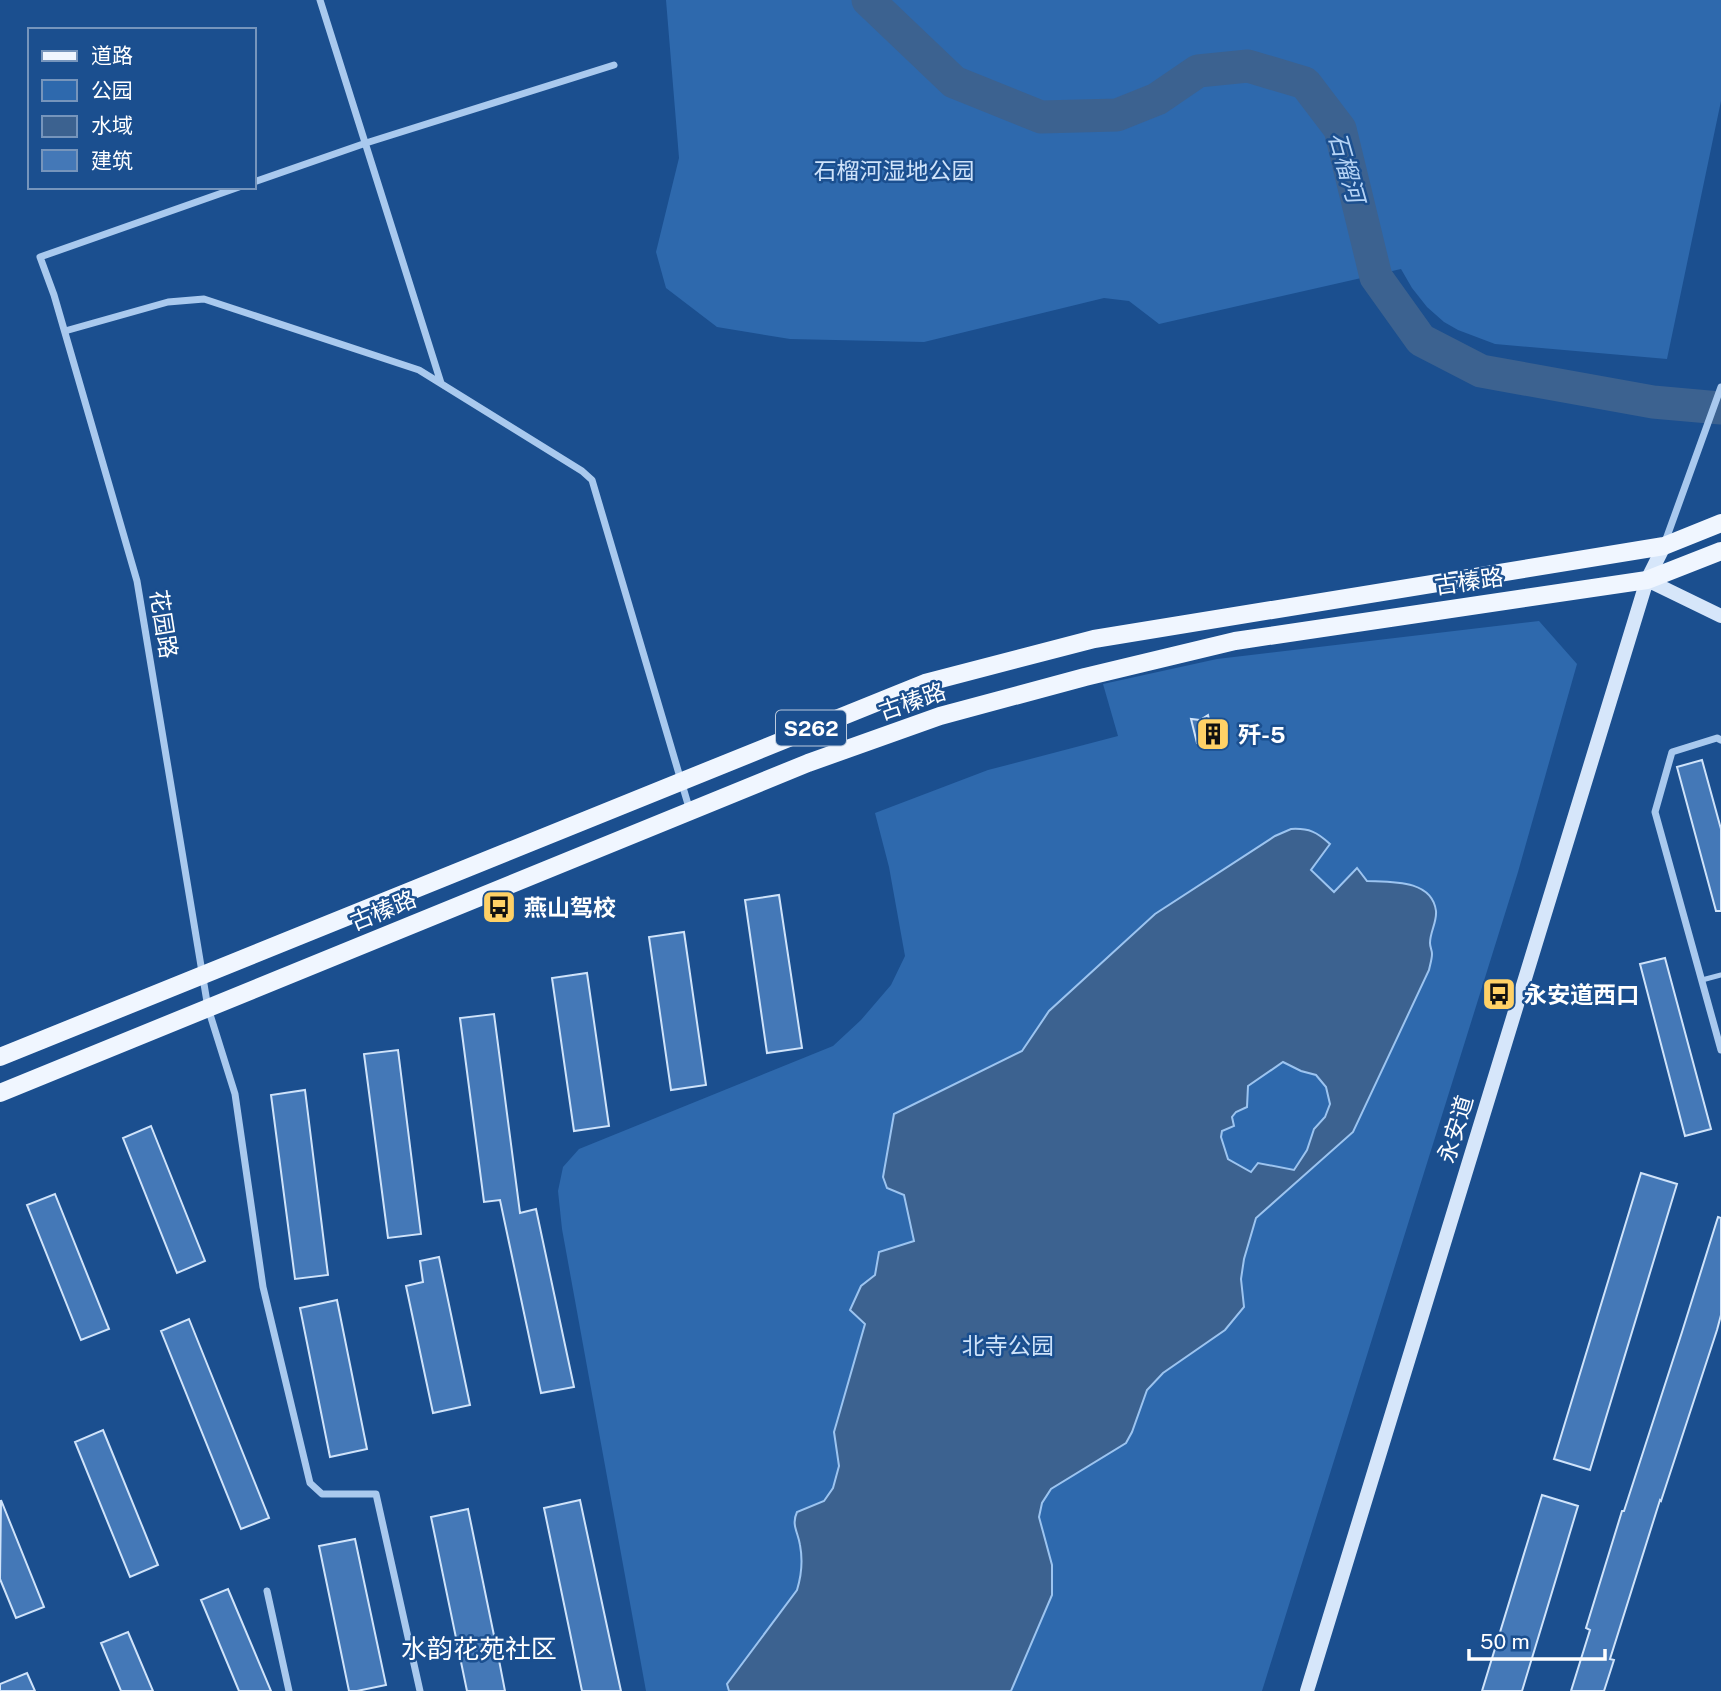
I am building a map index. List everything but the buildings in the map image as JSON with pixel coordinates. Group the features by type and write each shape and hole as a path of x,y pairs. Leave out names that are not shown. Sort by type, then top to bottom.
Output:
{"main road":[{"name":"古榛路","path":"0,1057 925,683 1094,639 1664,547 1721,523"},
{"name":"永安道","path":"1307,1691 1647,580 1664,547"},
{"name":"古榛路","path":"0,1093 690,811 940,716 1085,677 1236,641 1647,580 1721,551"},
{"path":"1647,580 1721,616"}],"street":[{"path":"320,0 441,384"},
{"path":"256,181 366,143 614,65"},
{"name":"花园路","path":"233,189 40,257 65,331 138,581 208,1008 234,1094 263,1287 310,1483 322,1494 376,1494 420,1691"},
{"path":"65,331 168,302 204,299 419,370 582,471 592,480 690,811"},
{"path":"1664,547 1721,387"},
{"path":"1721,740 1717,738 1672,752 1655,812 1721,1050"},
{"path":"267,1591 289,1691"}],"lane":[{"path":"1702,980 1721,975"}],"green space":[{"name":"石榴河湿地公园","path":"666,0 1721,0 1721,101 1667,359 1495,344 1444,322 1427,307 1401,269 1159,324 1129,301 1104,298 924,342 790,339 717,327 666,288 656,252 679,158"},
{"name":"北寺公园","path":"1539,621 1577,664 1518,872 1262,1691 646,1691 562,1229 558,1191 563,1167 579,1149 833,1046 861,1020 891,985 905,956 889,867 875,813 988,770 1118,736 1103,684 1217,659"}],"water":[{"path":"1291,829 1303,829 1317,834 1330,844 1311,870 1334,892 1357,868 1367,881 1409,884 1427,893 1436,911 1430,939 1432,954 1429,970 1353,1132 1256,1218 1241,1279 1244,1307 1225,1330 1163,1373 1147,1390 1126,1443 1051,1489 1042,1503 1039,1517 1052,1565 1052,1595 1011,1691 729,1691 727,1684 797,1590 802,1562 795,1525 797,1512 824,1501 833,1488 839,1466 834,1432 865,1324 850,1310 861,1286 875,1275 879,1252 914,1241 904,1195 887,1188 883,1177 894,1114 1022,1051 1049,1011 1155,914 1275,836","holes":["1283,1062 1316,1075 1326,1087 1330,1104 1294,1170 1258,1163 1251,1172 1228,1159 1221,1137 1222,1131 1234,1126 1232,1117 1247,1107 1248,1086"]}],"waterway":[{"name":"石榴河","path":"868,0 954,82 1041,117 1117,115 1157,99 1198,71 1248,66 1305,83 1340,129 1376,277 1421,340 1481,371 1653,402 1721,408"}],"place":[{"name":"歼-5","path":"1213,734"},
{"name":"燕山驾校","path":"499,907"},
{"name":"永安道西口","path":"1499,994"}],"district":[{"name":"水韵花苑社区","path":"479,1648"}]}
